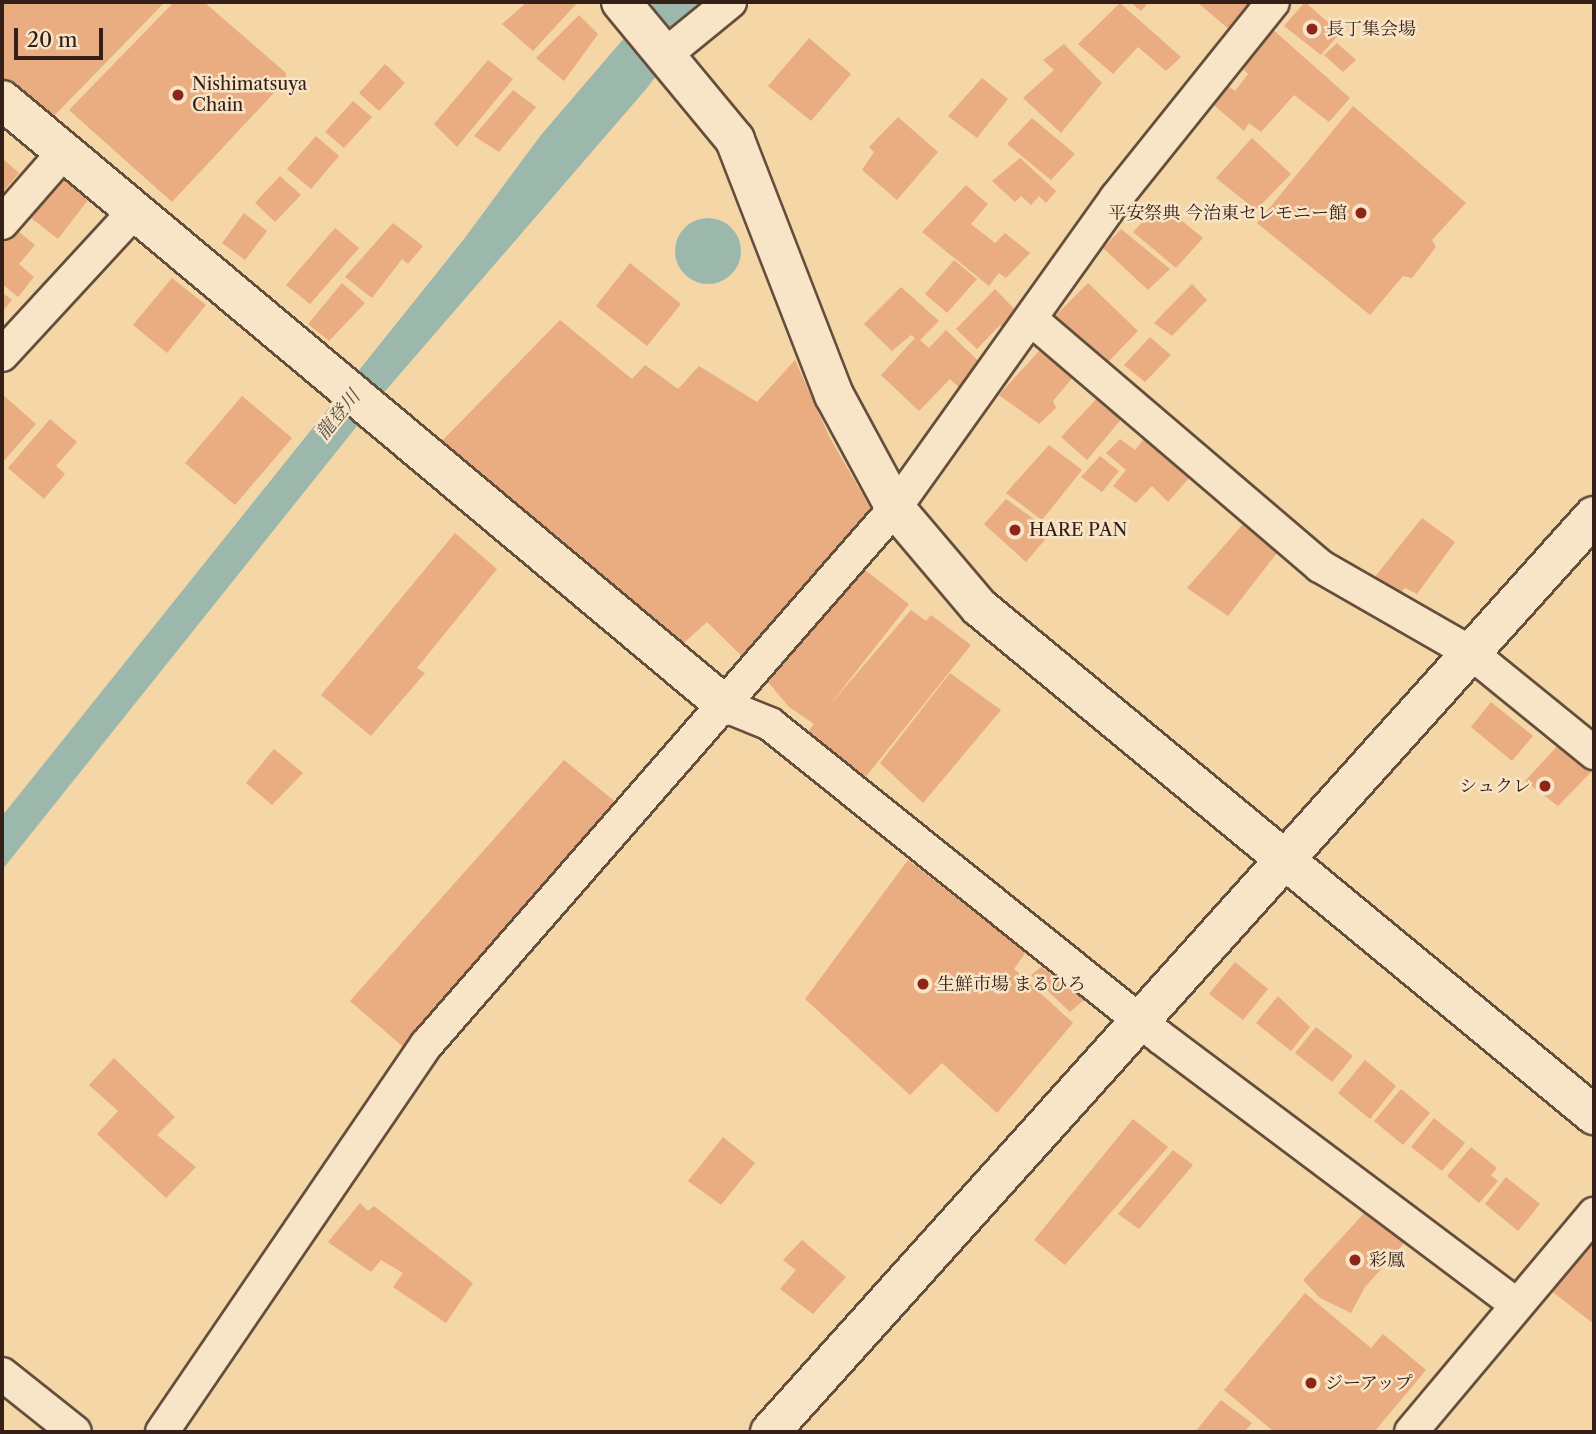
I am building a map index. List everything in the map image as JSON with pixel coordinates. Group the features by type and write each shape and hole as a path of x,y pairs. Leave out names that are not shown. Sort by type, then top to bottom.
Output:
{"street":[{"path":"665,55 730,2"},
{"path":"162,1432 427,1044 726,706 895,508 1032,320 1116,198 1273,2"},
{"path":"630,5 665,55 734,140 834,395 895,508 979,607 1285,857 1594,1115"},
{"path":"2,100 726,706 770,724 1140,1020 1516,1304"},
{"path":"2,223 64,152"},
{"path":"2,355 135,211"},
{"path":"1032,320 1320,566 1471,653 1594,753"},
{"path":"770,1432 1594,516"},
{"path":"1411,1432 1594,1214"},
{"path":"2,1374 75,1432"}],"water":[{"name":"龍登川","path":"655,2 712,2 647,88 381,396 2,870 2,816 464,239 541,135"},
{"path":"708,218 721,221 731,228 738,238 741,251 738,264 731,274 721,281 708,284 695,281 685,274 678,264 675,251 678,238 685,228 695,221"}],"building":[{"path":"2,2 165,2 50,120 2,78"},
{"name":"Nishimatsuya Chain","path":"174,2 204,2 286,73 286,80 172,202 69,110"},
{"path":"527,2 577,3 533,51 502,24"},
{"path":"1130,2 1149,2 1141,11"},
{"path":"1197,2 1245,2 1252,8 1231,31"},
{"name":"長丁集会場","path":"1305,2 1340,33 1321,55 1284,26"},
{"path":"1120,3 1181,57 1166,71 1138,47 1113,74 1078,44"},
{"path":"579,15 598,34 564,81 536,58"},
{"path":"1270,27 1350,98 1329,122 1294,95 1261,132 1249,123 1244,131 1209,101 1223,82 1235,91 1248,74 1238,64"},
{"path":"809,38 851,74 811,121 768,86"},
{"path":"1337,43 1356,60 1343,72 1324,55"},
{"path":"1064,44 1102,83 1061,133 1023,98 1054,70 1043,60"},
{"path":"488,60 513,79 457,147 434,124"},
{"path":"385,64 405,83 379,111 359,93"},
{"path":"982,78 1008,99 977,138 948,116"},
{"path":"513,90 536,107 499,152 474,136"},
{"path":"353,101 372,117 344,148 325,132"},
{"name":"平安祭典 今治東セレモニー館","path":"1353,106 1466,203 1432,240 1436,247 1412,278 1403,276 1370,315 1257,223"},
{"path":"898,117 938,152 897,200 862,170 874,152 869,147"},
{"path":"1032,118 1075,154 1051,180 1007,144"},
{"path":"316,136 339,156 311,189 287,169"},
{"path":"1252,138 1291,174 1256,210 1216,178"},
{"path":"2,158 19,173 2,193"},
{"path":"1020,158 1056,191 1046,203 1039,196 1031,205 1021,196 1015,202 992,181"},
{"path":"59,172 88,200 58,239 26,214"},
{"path":"280,176 301,195 275,222 255,203"},
{"path":"966,185 988,204 971,224 995,243 1005,233 1030,253 1006,278 999,273 989,286 922,232"},
{"path":"1160,203 1203,238 1176,268 1133,232"},
{"path":"244,213 267,231 245,260 222,243"},
{"path":"393,223 423,246 408,264 402,259 372,298 345,277"},
{"path":"13,227 35,245 19,264 34,277 18,297 2,284 2,241"},
{"path":"335,228 359,248 310,304 286,285"},
{"path":"1121,229 1170,269 1148,290 1103,248"},
{"path":"954,260 977,279 947,313 925,294"},
{"path":"630,263 681,304 647,346 596,306"},
{"path":"172,278 206,305 167,353 133,325"},
{"path":"342,283 365,303 329,341 308,324"},
{"path":"1088,283 1138,331 1109,361 1055,316"},
{"path":"1192,284 1207,300 1172,336 1154,323"},
{"path":"901,287 939,321 920,340 929,348 946,330 990,372 967,395 950,379 919,411 881,375 915,338 911,335 892,351 864,324"},
{"path":"995,289 1025,320 1010,335 1000,325 977,349 956,329"},
{"path":"2,292 12,300 2,312"},
{"path":"560,320 632,379 645,365 678,389 699,366 757,402 795,360 830,438 875,516 749,663 707,622 678,648 440,443"},
{"path":"1150,337 1171,355 1145,382 1124,365"},
{"path":"1039,351 1073,377 1053,401 1056,408 1039,424 999,395"},
{"path":"2,394 36,424 2,463"},
{"path":"1100,395 1124,416 1087,460 1061,437"},
{"path":"242,396 292,438 235,505 185,463"},
{"path":"50,419 77,442 56,466 65,474 44,499 8,468"},
{"path":"1148,434 1196,470 1168,502 1152,486 1136,503 1113,486 1126,470 1106,453 1120,439 1135,450"},
{"path":"1049,445 1082,470 1042,520 1006,493"},
{"path":"1100,456 1119,471 1102,492 1081,477"},
{"path":"1006,499 1038,522 1048,536 1026,562 984,524"},
{"path":"1422,518 1455,542 1417,594 1405,588 1398,595 1374,578"},
{"path":"1244,523 1280,549 1228,616 1187,588"},
{"path":"455,533 497,569 417,668 425,673 371,736 321,695"},
{"path":"865,570 909,604 829,706 911,610 926,621 931,615 971,645 864,779 806,734 814,724 789,707 768,682"},
{"path":"950,673 1001,710 923,803 880,763"},
{"path":"1491,702 1533,736 1512,761 1471,727"},
{"path":"1562,741 1594,769 1558,806 1525,781"},
{"path":"274,749 303,773 272,805 246,783"},
{"path":"564,760 623,808 409,1052 350,1001"},
{"name":"生鮮市場 まるひろ","path":"908,860 1026,952 1014,969 1073,1023 997,1113 942,1063 910,1095 805,999"},
{"path":"1235,962 1268,989 1243,1020 1209,994"},
{"path":"1041,967 1085,999 1070,1012 1031,975"},
{"path":"1278,996 1310,1027 1291,1051 1256,1023"},
{"path":"1316,1027 1353,1056 1332,1082 1295,1053"},
{"path":"114,1058 175,1117 157,1135 196,1167 166,1198 97,1134 118,1111 89,1085"},
{"path":"1365,1060 1396,1086 1370,1119 1338,1093"},
{"path":"1401,1089 1430,1113 1403,1145 1374,1121"},
{"path":"1434,1118 1465,1143 1442,1171 1411,1147"},
{"path":"1133,1119 1168,1147 1065,1265 1034,1240"},
{"path":"723,1137 755,1163 721,1205 688,1181"},
{"path":"1471,1147 1497,1168 1491,1175 1498,1181 1479,1203 1447,1176"},
{"path":"1173,1150 1193,1165 1139,1229 1118,1214"},
{"path":"1506,1177 1540,1204 1518,1231 1485,1204"},
{"path":"360,1203 368,1211 374,1206 473,1283 446,1323 393,1287 403,1273 381,1260 371,1272 328,1242"},
{"name":"彩鳳","path":"1367,1210 1406,1241 1365,1287 1351,1313 1320,1298 1303,1280"},
{"path":"1594,1237 1594,1324 1550,1290"},
{"path":"802,1240 846,1277 813,1314 780,1289 796,1270 783,1260"},
{"path":"1305,1293 1371,1348 1383,1334 1426,1370 1374,1432 1274,1432 1224,1390"},
{"path":"1221,1400 1252,1423 1244,1432 1195,1432"}],"place":[{"name":"長丁集会場","path":"1312,29"},
{"name":"Nishimatsuya Chain","path":"178,95"},
{"name":"平安祭典 今治東セレモニー館","path":"1361,213"},
{"name":"HARE PAN","path":"1015,530"},
{"name":"シュクレ","path":"1545,786"},
{"name":"生鮮市場 まるひろ","path":"923,984"},
{"name":"彩鳳","path":"1355,1260"},
{"name":"ジーアップ","path":"1311,1383"}]}
